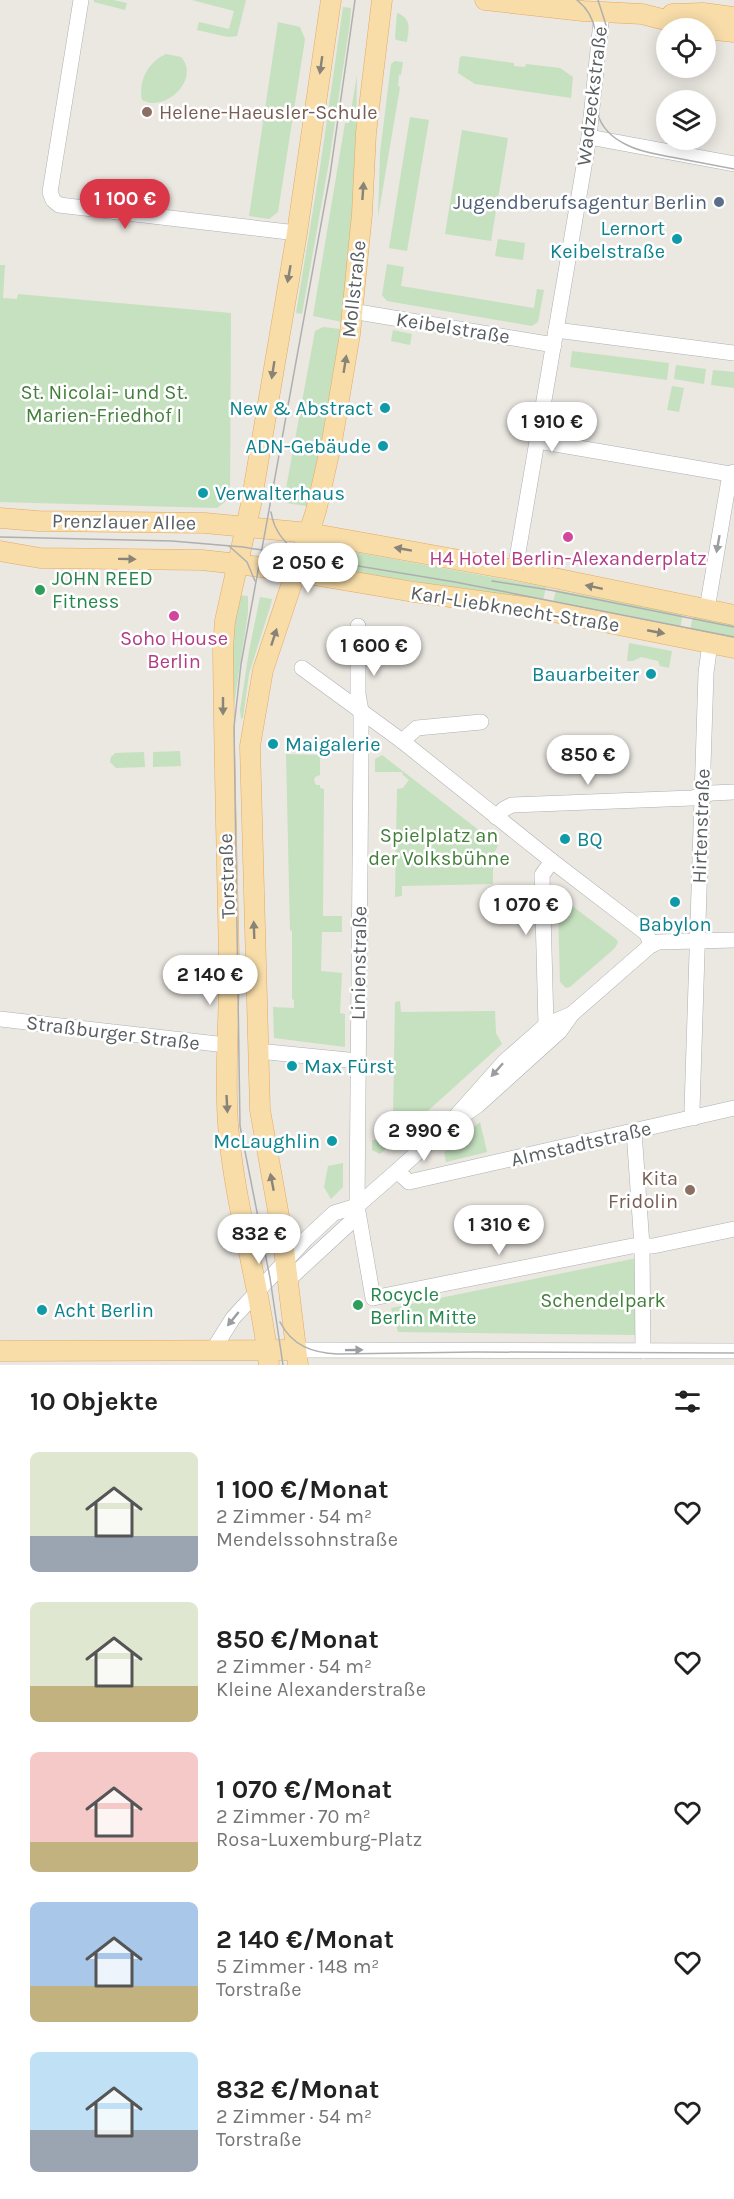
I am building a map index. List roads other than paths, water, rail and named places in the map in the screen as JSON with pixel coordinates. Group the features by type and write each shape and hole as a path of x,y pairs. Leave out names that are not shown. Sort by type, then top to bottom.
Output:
{"main road":[{"path":"238,564 247,526 297,233 331,0"},
{"name":"Mollstraße","path":"296,572 309,533 332,441 352,311 362,214 366,134 382,0"},
{"path":"485,0 602,12 703,14 734,17"},
{"path":"642,14 697,28 734,32"},
{"name":"Prenzlauer Allee","path":"0,518 38,521 205,523 309,533"},
{"name":"Karl-Liebknecht-Straße","path":"309,533 515,570 734,615"},
{"name":"Prenzlauer Allee","path":"0,551 40,558 201,560 296,572"},
{"name":"Torstraße","path":"238,564 225,621 223,648 229,962 226,1095 230,1145 268,1358"},
{"name":"Karl-Liebknecht-Straße","path":"296,572 404,591 539,609 734,648"},
{"name":"Torstraße","path":"296,572 263,670 250,746 261,1123 282,1233 297,1358"},
{"path":"2,1350 59,1358 213,1350 268,1358 297,1358"}],"street":[{"path":"81,0 50,192 53,200 59,205 297,233"},
{"name":"Wadzeckstraße","path":"515,570 589,136 602,12"},
{"path":"589,136 734,164"},
{"name":"Keibelstraße","path":"352,311 555,337 734,353"},
{"path":"537,441 732,473 707,609"},
{"name":"Linienstraße","path":"358,626 358,694 361,711 357,1206 374,1298 642,1246"},
{"name":"Hirtenstraße","path":"694,1118 692,1109 701,796 706,665 710,643"},
{"path":"302,668 402,741 646,933 652,945"},
{"path":"402,741 417,728 481,722"},
{"path":"496,817 512,805 692,798 734,792"},
{"path":"546,1025 542,874 552,861"},
{"path":"448,1125 478,1105 560,1030 572,1014 652,945 658,942 734,940"},
{"path":"213,1350 230,1321 285,1260 334,1212 357,1206 448,1125 504,1062 546,1025 572,1014"},
{"name":"Straßburger Straße","path":"0,1019 226,1046"},
{"path":"258,1051 358,1061"},
{"name":"Almstadtstraße","path":"397,1171 409,1182 734,1108"},
{"path":"634,1131 642,1246 643,1351"},
{"path":"288,1281 352,1221 357,1206"},
{"path":"642,1246 658,1245 734,1229"},
{"path":"386,1350 390,1365"},
{"path":"297,1358 386,1350 643,1351 668,1358 734,1351"}],"tram line":[{"path":"283,1365 270,1278 240,1126 234,727 241,664 330,175 355,0"},
{"path":"577,0 590,16 596,35 595,96 598,115 608,131 627,145 643,151 734,169"},
{"path":"598,0 606,25 603,50"},
{"path":"271,512 281,536 301,554"},
{"path":"0,537 172,541 243,547 455,582 734,637"},
{"path":"229,546 247,562 255,581"},
{"path":"492,581 550,590 734,627"},
{"path":"280,1322 291,1337 304,1347 338,1354 734,1353"}],"place":[{"name":"Helene-Haeusler-Schule","path":"147,112"},
{"name":"Jugendberufsagentur Berlin","path":"719,202"},
{"name":"Lernort Keibelstraße","path":"677,239"},
{"name":"New & Abstract","path":"385,408"},
{"name":"ADN-Gebäude","path":"383,446"},
{"name":"Verwalterhaus","path":"203,493"},
{"name":"H4 Hotel Berlin-Alexanderplatz","path":"568,537"},
{"name":"JOHN REED Fitness","path":"40,590"},
{"name":"Soho House Berlin","path":"174,616"},
{"name":"Bauarbeiter","path":"651,674"},
{"name":"Maigalerie","path":"273,744"},
{"name":"BQ","path":"565,839"},
{"name":"Babylon","path":"675,902"},
{"name":"Max Fürst","path":"292,1066"},
{"name":"McLaughlin","path":"332,1141"},
{"name":"Kita Fridolin","path":"690,1190"},
{"name":"Rocycle Berlin Mitte","path":"358,1305"},
{"name":"Acht Berlin","path":"42,1310"}],"park label":[{"name":"St. Nicolai- und St. Marien-Friedhof I","path":"104,404"},
{"name":"Spielplatz an der Volksbühne","path":"439,846"},
{"name":"Schendelpark","path":"603,1300"}]}
